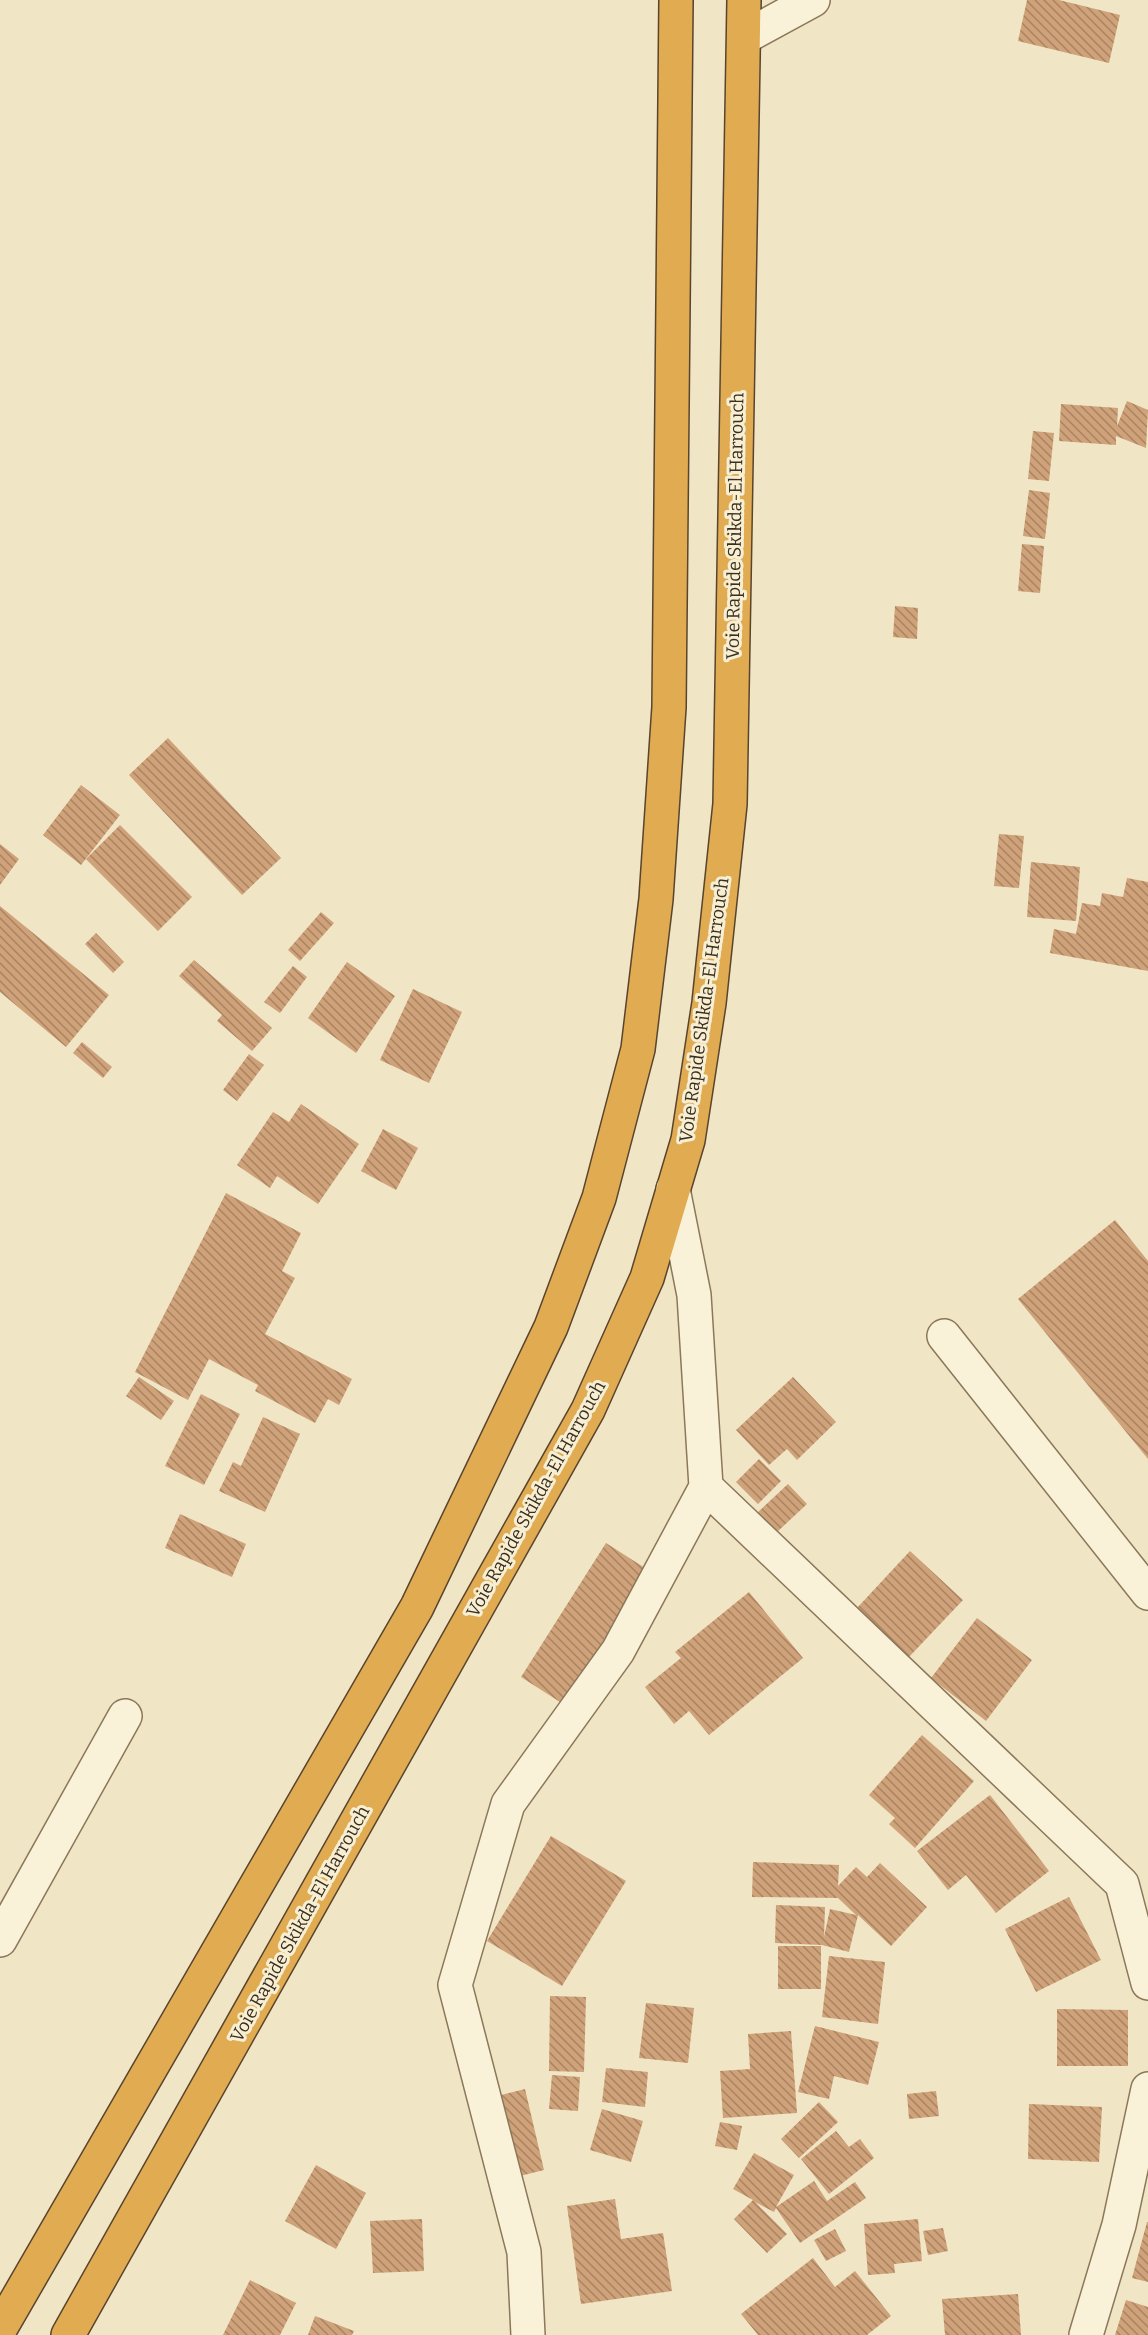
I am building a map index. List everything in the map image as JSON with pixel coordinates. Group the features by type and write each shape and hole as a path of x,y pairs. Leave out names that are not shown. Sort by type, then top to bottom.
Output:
{"highway":[{"path":"0,2329 417,1607 551,1327 599,1198 638,1050 656,899 669,707 676,0"},
{"name":"Voie Rapide Skikda-El Harrouch","path":"68,2335 588,1410 647,1278 688,1140 709,1003 730,804 744,0"}],"street":[{"path":"745,37 813,0"},
{"path":"528,2335 524,2252 455,1984 508,1804 618,1651 706,1487 694,1295 673,1189"},
{"path":"944,1336 1148,1593"},
{"path":"706,1487 1122,1884 1148,1983"},
{"path":"0,1940 125,1716"},
{"path":"1086,2335 1119,2225 1148,2089"}],"building":[{"path":"1027,0 1059,0 1120,15 1109,63 1018,41"},
{"path":"1127,401 1148,410 1146,448 1116,436 1116,445 1059,441 1061,404 1118,408 1117,426"},
{"path":"1033,431 1054,433 1049,481 1028,479"},
{"path":"1029,490 1050,493 1045,539 1023,536"},
{"path":"1022,544 1044,546 1040,593 1018,591"},
{"path":"895,606 918,608 917,639 893,637"},
{"path":"168,738 281,858 242,895 129,775"},
{"path":"81,785 120,815 81,865 43,835"},
{"path":"120,825 192,897 158,931 86,859"},
{"path":"999,834 1024,836 1019,888 994,886"},
{"path":"0,844 19,859 0,885"},
{"path":"1031,862 1080,867 1076,921 1027,917"},
{"path":"1127,878 1148,882 1148,971 1050,953 1054,929 1076,934 1082,903 1100,906 1102,893 1123,897"},
{"path":"0,906 109,995 66,1047 0,992"},
{"path":"321,912 334,923 300,961 288,950"},
{"path":"96,933 124,962 113,973 85,944"},
{"path":"194,960 272,1028 252,1051 217,1021 222,1015 179,976"},
{"path":"347,962 395,996 356,1053 308,1018"},
{"path":"293,966 307,977 280,1013 264,1002"},
{"path":"413,989 462,1012 429,1083 380,1060"},
{"path":"82,1042 112,1067 103,1078 73,1053"},
{"path":"249,1054 264,1065 237,1101 223,1090"},
{"path":"301,1104 359,1144 318,1204 277,1176 270,1188 237,1165 273,1112 289,1122"},
{"path":"383,1129 418,1148 396,1190 361,1171"},
{"path":"226,1193 301,1233 282,1271 295,1278 265,1334 352,1379 339,1405 328,1399 315,1423 255,1391 258,1385 209,1359 188,1400 135,1372"},
{"path":"1115,1220 1148,1261 1148,1459 1018,1299"},
{"path":"139,1377 174,1401 161,1420 126,1396"},
{"path":"793,1377 836,1422 797,1460 787,1449 769,1465 736,1430"},
{"path":"201,1394 240,1414 204,1485 165,1466"},
{"path":"263,1417 300,1434 265,1512 219,1491 233,1462 241,1466"},
{"path":"759,1459 781,1481 758,1504 736,1482"},
{"path":"788,1484 807,1504 776,1533 757,1513"},
{"path":"180,1514 246,1544 232,1577 165,1548"},
{"path":"606,1543 670,1584 585,1718 521,1677"},
{"path":"910,1551 963,1600 909,1657 857,1608"},
{"path":"749,1592 803,1658 709,1735 689,1711 674,1724 645,1687 681,1658 675,1652"},
{"path":"977,1618 1032,1660 986,1721 931,1678"},
{"path":"922,1735 974,1781 915,1848 889,1824 895,1818 869,1795"},
{"path":"990,1795 1049,1871 996,1913 966,1875 948,1890 917,1851"},
{"path":"551,1836 626,1881 562,1986 487,1941"},
{"path":"753,1862 839,1865 838,1886 856,1867 867,1877 880,1863 927,1907 891,1946 858,1915 849,1952 822,1945 775,1943 776,1905 825,1907 824,1937 830,1909 856,1915 838,1898 752,1897"},
{"path":"1069,1897 1101,1960 1036,1992 1005,1929"},
{"path":"778,1946 821,1946 821,1989 778,1989"},
{"path":"829,1956 885,1962 878,2024 822,2017"},
{"path":"550,1996 586,1997 584,2072 549,2071"},
{"path":"646,2003 694,2008 688,2063 639,2058"},
{"path":"1057,2009 1128,2010 1128,2066 1057,2066"},
{"path":"815,2026 879,2042 868,2085 834,2076 829,2099 798,2092"},
{"path":"791,2031 797,2113 723,2118 720,2071 750,2069 748,2034"},
{"path":"606,2068 648,2072 645,2107 602,2102"},
{"path":"552,2075 580,2077 578,2111 549,2109"},
{"path":"525,2089 544,2170 504,2180 485,2099"},
{"path":"936,2091 939,2116 909,2119 907,2094"},
{"path":"819,2102 838,2122 799,2158 781,2139"},
{"path":"1029,2104 1102,2107 1099,2162 1028,2159"},
{"path":"602,2109 643,2121 631,2162 590,2150"},
{"path":"720,2122 742,2126 737,2150 715,2146"},
{"path":"836,2131 849,2147 860,2139 874,2158 829,2194 801,2159"},
{"path":"754,2153 794,2175 776,2207 814,2181 827,2201 855,2182 866,2198 800,2243 776,2208 774,2212 755,2202 787,2234 767,2253 734,2219 753,2200 733,2189"},
{"path":"316,2165 366,2193 336,2249 285,2221"},
{"path":"615,2199 621,2239 663,2233 672,2291 581,2304 567,2206"},
{"path":"422,2219 424,2271 373,2273 370,2221"},
{"path":"918,2219 922,2261 894,2264 895,2273 868,2275 864,2224"},
{"path":"1148,2222 1148,2282 1132,2278"},
{"path":"943,2228 948,2251 928,2255 923,2231"},
{"path":"835,2229 846,2251 826,2261 814,2240"},
{"path":"813,2258 835,2287 855,2271 891,2316 867,2335 758,2335 741,2314"},
{"path":"250,2280 296,2303 280,2335 223,2335"},
{"path":"1018,2294 1021,2335 945,2335 942,2299"},
{"path":"1126,2300 1148,2307 1148,2335 1115,2335"},
{"path":"315,2316 354,2331 352,2335 308,2335"}]}
